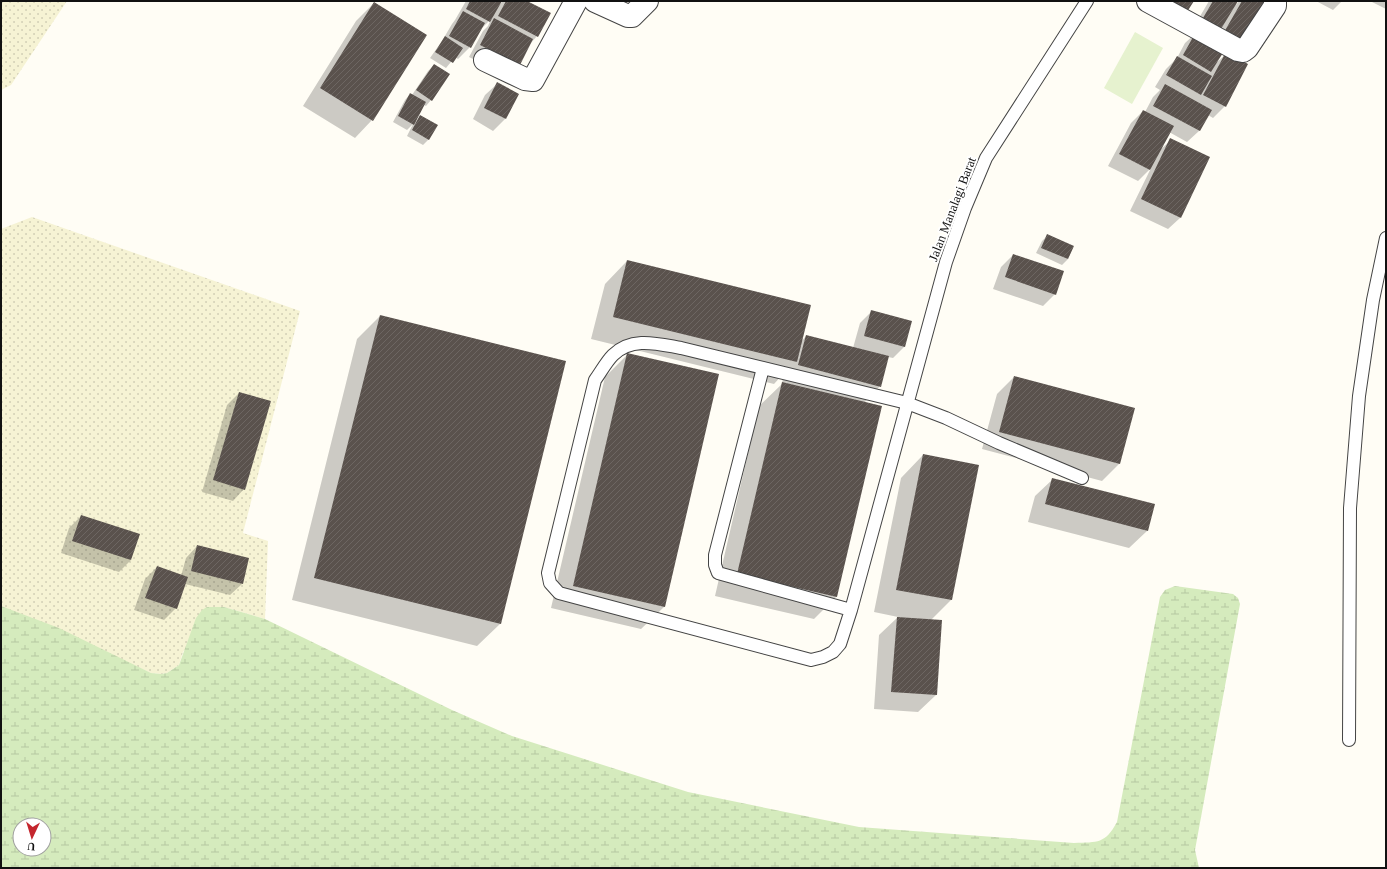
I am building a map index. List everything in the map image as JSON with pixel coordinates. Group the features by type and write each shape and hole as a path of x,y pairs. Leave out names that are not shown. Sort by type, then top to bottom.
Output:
{"street":[{"path":"485,60 525,79 533,80 576,1"},
{"path":"595,1 628,16 632,16 647,1"},
{"path":"1148,1 1238,50 1243,51 1247,48 1275,6 1275,1"}],"lane":[{"name":"Jalan Manalagi Barat","path":"1082,478 999,443 946,418 907,403 681,348 647,342 626,345 613,355 595,380 548,573 550,583 559,592 811,660 823,657 833,652 840,644 851,610 907,403 946,262 965,208 986,158 1087,1"},
{"path":"1348,740 1350,508 1359,396 1373,300 1386,238"},
{"path":"763,368 714,555 715,566 718,573 851,610"}],"shaded area":[{"path":"1,1 67,1 11,85 1,90"},
{"path":"32,217 300,311 243,533 268,541 265,619 224,607 183,652 179,665 167,673 151,673 1,606 1,229"}],"green space":[{"path":"1135,32 1163,48 1132,104 1104,88"},
{"path":"1175,586 1233,594 1238,598 1240,604 1195,850 1199,868 1,868 1,606 59,628 151,673 161,674 167,673 179,665 196,618 202,610 207,607 224,607 265,619 452,710 512,736 688,792 859,827 1074,843 1095,842 1100,840 1109,834 1117,822 1160,597 1165,590"}],"building":[{"path":"470,1 502,1 490,22 466,9"},
{"path":"506,1 527,1 551,13 538,37 498,16"},
{"path":"1162,1 1194,1 1185,15"},
{"path":"1213,1 1238,1 1221,29 1203,18"},
{"path":"1242,1 1266,1 1241,44 1223,34"},
{"path":"374,2 427,35 373,121 320,88"},
{"path":"463,11 485,23 471,48 449,36"},
{"path":"494,18 533,39 520,65 480,45"},
{"path":"1197,30 1226,48 1211,72 1183,55"},
{"path":"445,36 463,48 453,63 435,52"},
{"path":"1226,52 1248,64 1226,107 1203,95"},
{"path":"1177,56 1212,76 1201,95 1166,75"},
{"path":"434,64 450,74 432,101 416,90"},
{"path":"497,82 519,94 506,119 484,108"},
{"path":"1165,84 1212,110 1200,131 1153,106"},
{"path":"410,93 426,102 414,125 398,116"},
{"path":"1143,110 1174,126 1150,170 1119,154"},
{"path":"420,115 438,125 429,140 412,130"},
{"path":"1170,138 1210,157 1181,218 1141,199"},
{"path":"1047,234 1074,246 1068,259 1041,248"},
{"path":"1013,254 1064,271 1056,295 1005,277"},
{"path":"627,260 811,305 797,362 613,317"},
{"path":"871,310 912,321 905,347 864,336"},
{"path":"380,315 566,361 501,624 314,578"},
{"path":"806,335 889,356 881,387 798,365"},
{"path":"627,353 719,374 665,607 573,586"},
{"path":"1014,376 1135,408 1120,464 999,432"},
{"path":"782,382 882,406 837,597 737,574"},
{"path":"239,392 271,401 245,490 213,480"},
{"path":"923,454 979,465 952,600 896,590"},
{"path":"1052,478 1155,504 1148,531 1045,504"},
{"path":"81,515 140,534 131,560 72,541"},
{"path":"197,545 249,558 243,584 191,571"},
{"path":"157,566 188,577 177,609 145,598"},
{"path":"897,617 942,620 937,695 891,692"}]}
